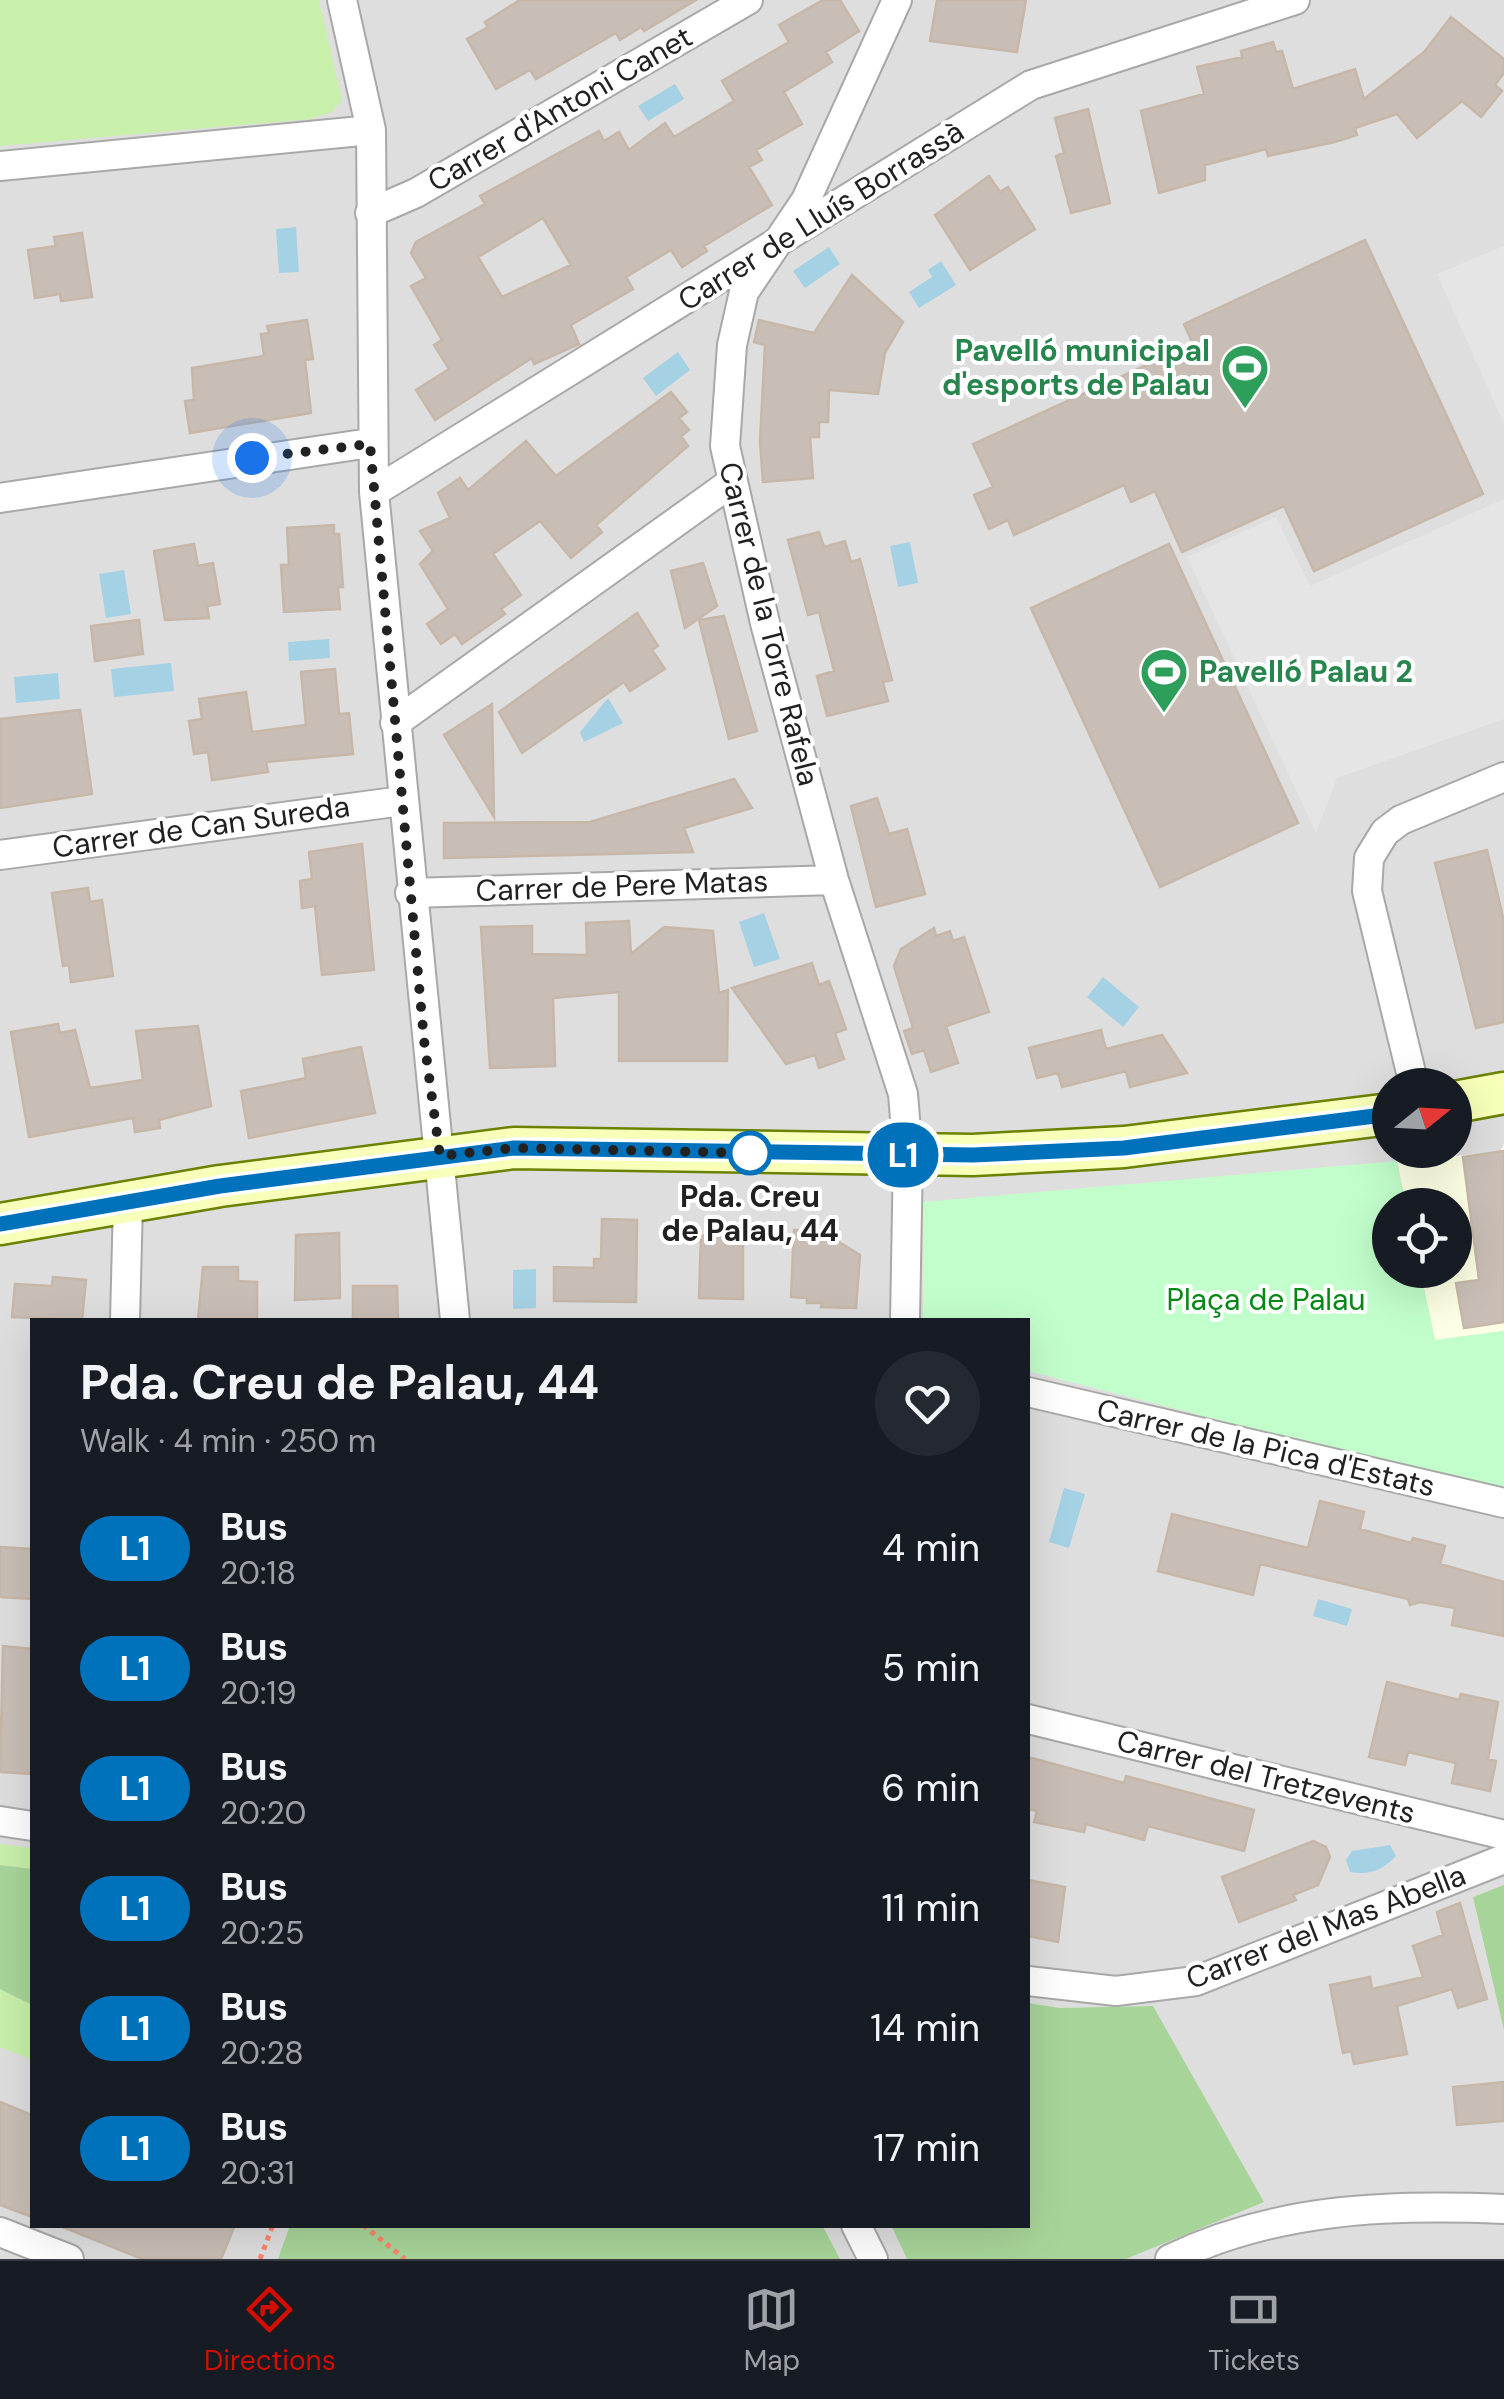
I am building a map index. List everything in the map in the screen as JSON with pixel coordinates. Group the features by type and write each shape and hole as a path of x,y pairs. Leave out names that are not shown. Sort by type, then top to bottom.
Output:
{"street":[{"path":"342,0 371,130 370,444 410,892 455,1318"},
{"name":"Carrer d'Antoni Canet","path":"370,213 416,193 748,0"},
{"name":"Carrer de la Torre Rafela","path":"897,0 806,200 744,292 732,345 725,446 834,880 903,1094 908,1155 905,1318"},
{"name":"Carrer de Lluís Borrassà","path":"374,492 1032,84 1295,0"},
{"path":"0,166 371,130"},
{"path":"0,498 370,444"},
{"path":"395,724 732,482"},
{"path":"1410,1068 1367,891 1369,858 1385,832 1401,820 1504,776"},
{"name":"Carrer de Can Sureda","path":"0,854 402,801"},
{"name":"Carrer de Pere Matas","path":"410,892 834,880"},
{"path":"1472,1099 1504,1093"},
{"path":"0,1224 128,1202 514,1148 908,1155 1124,1148 1372,1116"},
{"path":"125,1318 128,1202"},
{"name":"Carrer de la Pica d'Estats","path":"1030,1392 1504,1502"},
{"name":"Carrer del Tretzevents","path":"1030,1719 1504,1835"},
{"path":"0,1821 30,1826"},
{"name":"Carrer del Mas Abella","path":"1030,1982 1116,1992 1196,1981 1504,1859"},
{"path":"1170,2259 1217,2236 1323,2212 1504,2209"},
{"path":"858,2228 873,2259"},
{"path":"0,2232 69,2259"}],"path":[{"path":"260,2259 272,2228"},
{"path":"366,2228 405,2259"}],"shaded area":[{"path":"0,0 1504,0 1504,2259 0,2259"},
{"path":"1504,246 1504,424 1437,274"},
{"path":"1504,499 1504,719 1337,778 1316,833 1187,557 1276,517 1310,586"},
{"path":"1504,1144 1504,1331 1435,1340 1424,1288 1472,1288 1472,1188 1403,1188 1398,1168 1472,1168 1472,1154 1500,1152"}],"green space":[{"path":"0,0 319,0 342,100 332,112 311,119 0,146"},
{"name":"Plaça de Palau","path":"1372,1163 1372,1168 1398,1168 1403,1188 1372,1188 1372,1288 1424,1288 1435,1340 1504,1331 1504,1489 1442,1477 1030,1372 1030,1318 923,1318 923,1202"},
{"path":"0,1844 30,1848 30,1869 0,1865"},
{"path":"0,1865 30,1869 30,2004 0,1989"},
{"path":"1504,1885 1504,2030 1473,1897"},
{"path":"0,1989 30,2004 30,2059 0,2047"},
{"path":"1030,2003 1060,2008 1153,2006 1264,2202 1126,2259 907,2259 892,2228 1030,2228"},
{"path":"289,2228 824,2228 840,2259 278,2259"}],"water":[{"path":"675,84 684,99 648,121 638,106"},
{"path":"296,227 299,272 279,273 276,229"},
{"path":"829,247 840,264 805,288 793,271"},
{"path":"941,261 956,285 919,308 909,292 932,277 928,270"},
{"path":"678,352 690,370 656,396 643,378"},
{"path":"910,542 918,583 898,587 890,546"},
{"path":"124,570 131,614 106,618 99,574"},
{"path":"329,639 330,658 289,661 288,642"},
{"path":"171,663 174,691 114,697 111,669"},
{"path":"58,673 60,699 16,703 14,677"},
{"path":"608,698 623,723 584,742 580,732"},
{"path":"764,913 780,959 754,967 739,922"},
{"path":"1103,977 1139,1007 1123,1027 1087,997"},
{"path":"536,1269 536,1308 513,1309 513,1270"},
{"path":"1064,1488 1085,1494 1069,1548 1049,1542"},
{"path":"1318,1599 1352,1609 1347,1626 1313,1616"},
{"path":"1390,1845 1396,1856 1386,1865 1369,1872 1350,1872 1346,1860 1352,1851"}],"building":[{"path":"520,0 696,0 644,31 641,27 620,40 616,33 536,79 530,70 496,89 467,39 488,27 485,22"},
{"path":"823,0 840,0 859,31 826,52 832,62 784,92 802,124 756,150 762,160 749,167 772,205 704,246 707,251 682,267 671,250 626,277 633,289 571,325 579,344 534,364 532,358 435,420 416,390 449,369 434,345 442,340 411,286 426,278 411,253 416,242 485,204 480,196 599,131 604,141 619,132 629,150 665,123 674,137 734,101 722,81 789,42 779,25","holes":["543,218 571,265 502,297 478,257"]},
{"path":"937,0 1026,0 1017,52 930,41"},
{"path":"1451,17 1504,59 1504,73 1495,85 1502,91 1481,117 1462,101 1417,138 1397,114 1355,128 1357,135 1335,142 1268,156 1266,149 1205,165 1205,180 1159,193 1141,111 1204,94 1197,67 1242,57 1241,51 1273,42 1276,52 1282,51 1293,89 1355,69 1364,99 1424,52"},
{"path":"1088,109 1110,203 1071,213 1056,156 1064,153 1055,118"},
{"path":"989,176 1000,192 1008,187 1035,229 970,270 935,215"},
{"path":"82,233 92,297 61,301 60,294 35,298 28,250 56,246 54,237"},
{"name":"Pavelló municipal d'esports de Palau","path":"1365,240 1483,494 1314,571 1284,506 1182,552 1155,491 1131,502 1124,485 1014,535 1008,520 989,529 974,495 993,487 973,444 1193,344 1184,324"},
{"path":"852,275 903,322 885,353 878,394 829,390 828,422 819,422 819,437 810,437 813,478 763,482 760,441 765,345 754,342 759,320 814,333"},
{"path":"307,320 313,359 305,360 311,413 190,433 185,401 194,400 192,368 264,356 261,334 269,333 267,326"},
{"path":"671,392 687,412 679,418 689,430 681,436 688,446 596,525 602,532 571,558 540,521 493,554 521,595 501,609 505,614 462,644 455,634 441,644 427,624 448,609 420,564 433,551 420,531 450,518 438,493 460,478 468,490 526,441 556,476"},
{"path":"334,525 334,534 339,534 343,587 338,587 340,609 284,612 281,565 289,565 287,528"},
{"path":"819,532 824,547 845,541 851,562 860,559 892,680 883,682 888,701 827,716 817,676 834,671 819,612 808,615 788,540"},
{"path":"194,544 198,566 213,563 220,604 207,606 209,618 165,620 154,551"},
{"name":"Pavelló Palau 2","path":"1169,544 1298,823 1160,887 1031,608"},
{"path":"703,563 717,606 685,628 671,571"},
{"path":"637,613 658,646 652,650 665,669 630,691 624,682 522,753 499,712"},
{"path":"724,616 757,731 729,739 699,620"},
{"path":"139,620 143,654 95,661 91,626"},
{"path":"335,669 339,714 349,713 353,754 266,762 268,772 212,780 208,752 194,754 189,721 202,719 199,699 246,692 252,732 306,725 301,672"},
{"path":"492,704 494,817 444,735"},
{"path":"80,710 92,794 0,808 0,719"},
{"path":"734,779 752,808 684,828 693,852 444,858 444,823 590,822"},
{"path":"877,798 889,834 907,829 925,894 876,907 851,806"},
{"path":"362,844 374,970 322,975 315,906 302,908 300,881 312,879 309,852"},
{"path":"1487,850 1504,921 1504,1022 1476,1028 1435,863"},
{"path":"88,888 90,902 102,900 113,976 71,982 69,965 63,966 52,893"},
{"path":"629,921 631,954 664,927 713,931 719,993 728,990 727,1061 619,1061 619,992 553,998 555,1066 490,1068 481,927 532,926 532,954 587,955 586,923"},
{"path":"934,928 936,936 950,931 953,941 964,937 989,1012 946,1026 958,1063 931,1072 924,1050 912,1054 904,1031 913,1028 894,966 901,949"},
{"path":"812,963 819,985 829,981 846,1029 835,1033 844,1059 819,1068 815,1055 786,1064 732,988"},
{"path":"58,1024 60,1033 75,1030 90,1088 143,1080 136,1031 198,1026 211,1106 159,1120 160,1128 135,1132 133,1118 29,1137 11,1032"},
{"path":"1101,1030 1106,1049 1162,1035 1187,1073 1130,1087 1126,1071 1062,1087 1058,1073 1037,1078 1029,1048"},
{"path":"361,1047 375,1113 249,1138 241,1091 306,1078 303,1059"},
{"path":"1504,1151 1504,1322 1464,1328 1457,1288 1472,1288 1472,1281 1479,1280 1472,1188 1467,1188 1464,1168 1472,1168 1472,1156"},
{"path":"602,1219 637,1220 636,1302 554,1301 554,1267 594,1268 594,1259 601,1259"},
{"path":"794,1230 839,1230 839,1242 860,1255 856,1308 821,1307 822,1303 807,1303 807,1298 791,1297"},
{"path":"339,1233 340,1298 295,1300 296,1235"},
{"path":"701,1236 743,1236 743,1299 699,1298"},
{"path":"203,1267 238,1267 238,1281 257,1282 257,1318 198,1318"},
{"path":"53,1277 86,1280 82,1318 12,1317 15,1284 52,1286"},
{"path":"353,1286 397,1286 398,1318 353,1318"},
{"path":"1320,1501 1364,1512 1360,1529 1411,1543 1413,1538 1445,1546 1440,1564 1504,1582 1504,1636 1452,1625 1455,1608 1420,1602 1410,1605 1408,1599 1260,1564 1253,1595 1158,1571 1172,1514 1308,1548"},
{"path":"0,1547 30,1549 30,1599 0,1597"},
{"path":"3,1646 30,1649 30,1774 0,1772"},
{"path":"1387,1682 1459,1700 1461,1694 1498,1702 1488,1759 1496,1761 1490,1791 1452,1783 1456,1763 1408,1752 1405,1765 1369,1757"},
{"path":"1030,1758 1124,1783 1126,1776 1254,1810 1244,1851 1148,1826 1144,1840 1086,1824 1084,1832 1034,1822 1037,1811 1030,1809"},
{"path":"1313,1841 1326,1847 1330,1857 1318,1885 1293,1895 1296,1900 1239,1922 1222,1877"},
{"path":"1030,1880 1065,1887 1058,1942 1030,1936"},
{"path":"1460,1903 1487,1999 1458,2008 1452,1989 1397,2006 1407,2054 1354,2064 1351,2051 1343,2053 1330,1985 1370,1977 1372,1989 1423,1977 1413,1946 1443,1935 1437,1912"},
{"path":"1504,2082 1504,2121 1457,2125 1453,2087"},
{"path":"0,2102 30,2114 30,2216 0,2205"},
{"path":"65,2228 234,2228 221,2259 142,2259"}],"bus line":[{"name":"L1","path":"0,1224 220,1186 514,1148 973,1155 1124,1148 1372,1117"}],"place":[{"name":"Pavelló municipal d'esports de Palau","path":"1245,410"},
{"name":"Pavelló Palau 2","path":"1164,714"},
{"name":"Pda. Creu de Palau, 44","path":"750,1153"}],"route":[{"path":"252,458 370,444 424,1040 440,1156 514,1148 750,1153"}]}
